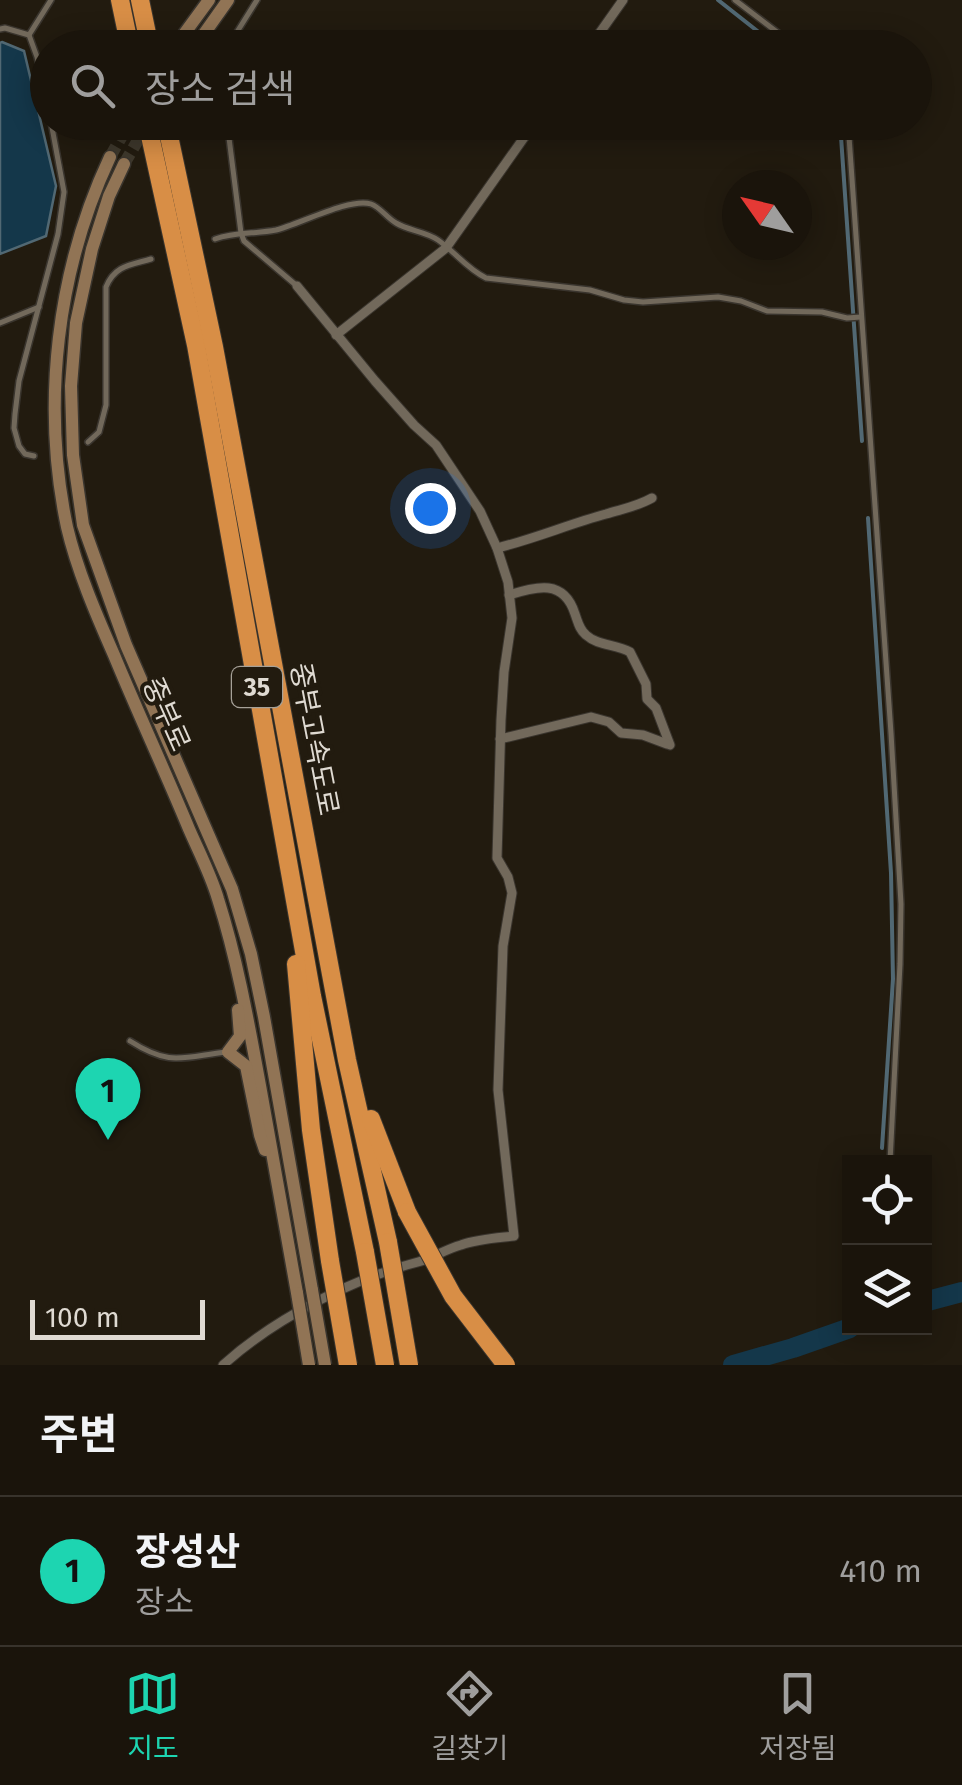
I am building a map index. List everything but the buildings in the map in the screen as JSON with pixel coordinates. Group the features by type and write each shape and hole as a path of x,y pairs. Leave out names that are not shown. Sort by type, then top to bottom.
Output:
{"highway":[{"path":"120,0 126,30"},
{"path":"140,0 146,30"},
{"name":"중부고속도로","path":"151,140 196,345 312,996 385,1365"},
{"name":"중부고속도로","path":"170,140 214,347 343,1038 388,1242 409,1365"},
{"path":"287,854 310,1130 348,1365"},
{"path":"343,1038 408,1212 452,1296 506,1365"}],"main road":[{"path":"187,30 209,0"},
{"path":"207,30 228,0"},
{"name":"중부로","path":"110,156 94,190 77,245 60,321 55,385 57,456 68,529 112,652 217,894 235,958 308,1365"},
{"name":"중부로","path":"124,164 92,249 76,323 71,386 72,455 83,525 126,646 232,889 264,1017 324,1365"},
{"path":"235,958 240,1036 228,1052 246,1066 260,1135 278,1187"}],"street":[{"path":"602,30 623,0"},
{"path":"336,335 446,248 522,140"},
{"path":"223,1365 281,1322 352,1283 463,1244 514,1236 498,1090 503,946 512,893 497,858 504,672 512,618 510,594 497,548 455,470 297,286"},
{"path":"497,548 639,506 652,498"},
{"path":"500,739 591,717 609,722 621,732 670,745 630,652 595,642 584,634 569,600 559,592 542,586 510,594"}],"lane":[{"path":"33,30 50,0"},
{"path":"239,30 257,0"},
{"path":"735,0 774,30"},
{"path":"0,28 30,35"},
{"path":"34,456 25,454 18,446 14,428 19,381 58,234 64,192 54,140"},
{"path":"229,140 240,233 297,286"},
{"path":"849,140 900,904 890,1155"},
{"path":"215,239 280,229 315,214 374,205 398,224 426,233 475,272 501,281 590,290 643,302 718,298 741,300 767,311 859,317"},
{"path":"88,442 100,432 106,405 106,287 114,273 151,259"},
{"path":"0,323 39,307"},
{"path":"130,1040 162,1057 179,1060 228,1052"}],"water":[{"path":"0,43 24,51 30,76 30,140 45,140 56,186 46,236 0,254"}],"waterway":[{"path":"718,0 756,30"},
{"path":"841,140 862,441"},
{"path":"868,518 891,873 893,979 882,1148"},
{"path":"932,1300 962,1292"},
{"path":"733,1365 842,1331"}],"tunnel":[{"path":"110,157 120,140"},
{"path":"124,164 138,140"}],"place":[{"name":"장성산","path":"108,1140"}]}
